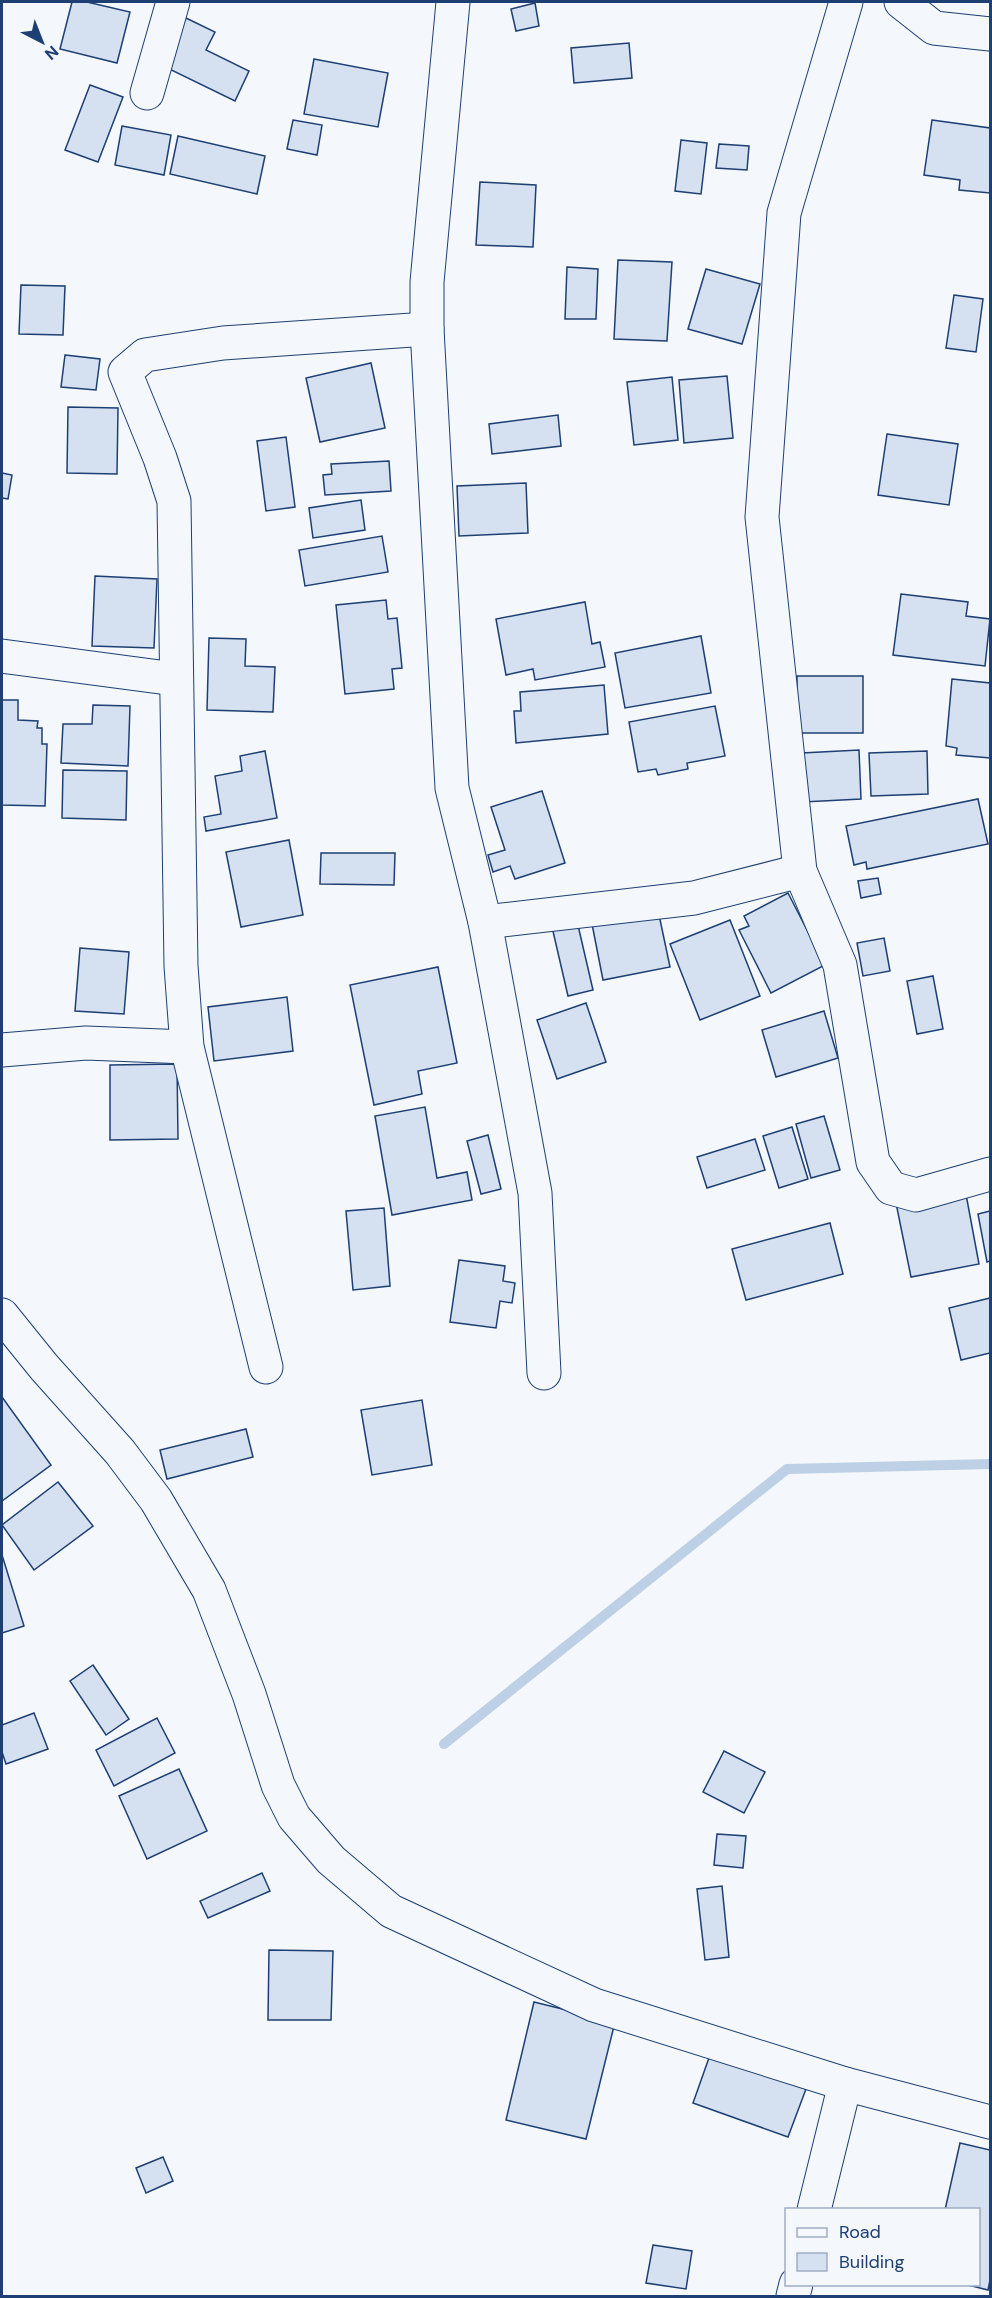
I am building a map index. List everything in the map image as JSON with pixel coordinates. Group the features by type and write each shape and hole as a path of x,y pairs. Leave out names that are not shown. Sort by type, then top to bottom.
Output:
{"street":[{"path":"147,93 173,2"},
{"path":"453,2 427,282 427,329 452,788 485,922 535,1192 544,1373"},
{"path":"846,2 784,213 762,517 800,871 840,965 873,1162 891,1188 916,1195 990,1174"},
{"path":"901,2 934,28 990,34"},
{"path":"267,1367 187,1047 181,966 174,501 160,458 125,372 145,355 223,343 427,329"},
{"path":"2,656 175,679"},
{"path":"485,922 694,898 800,871"},
{"path":"2,1050 86,1043 187,1047"},
{"path":"2,1314 44,1367 120,1452 156,1500 208,1590 249,1694 278,1785 294,1817 332,1860 391,1911 594,2005 845,2084 990,2121"},
{"path":"814,2208 845,2084"}],"building":[{"path":"72,2 87,2 130,12 117,63 60,49"},
{"path":"535,3 539,26 516,31 511,9"},
{"path":"186,18 215,32 206,50 249,71 235,101 163,66"},
{"path":"629,43 632,78 574,83 571,48"},
{"path":"314,59 388,73 378,127 304,114"},
{"path":"90,85 123,97 98,162 65,150"},
{"path":"293,120 322,125 317,155 287,149"},
{"path":"932,120 990,128 990,193 959,190 960,180 924,175"},
{"path":"122,126 171,135 164,175 115,165"},
{"path":"178,136 265,156 257,194 170,174"},
{"path":"681,140 707,143 701,194 675,191"},
{"path":"719,144 749,146 747,170 716,168"},
{"path":"480,182 536,185 533,247 476,245"},
{"path":"618,260 672,262 667,341 614,339"},
{"path":"567,267 598,269 596,319 565,319"},
{"path":"706,269 760,284 742,344 688,329"},
{"path":"21,285 65,286 63,335 19,334"},
{"path":"954,295 983,299 976,352 946,348"},
{"path":"65,355 100,359 96,390 61,387"},
{"path":"371,363 385,428 320,442 306,378"},
{"path":"727,376 733,438 684,443 679,380"},
{"path":"672,377 678,440 634,445 627,382"},
{"path":"68,407 118,408 117,474 67,473"},
{"path":"558,415 561,446 492,454 489,424"},
{"path":"887,434 958,444 949,505 878,495"},
{"path":"286,437 295,507 266,511 257,441"},
{"path":"389,461 391,491 325,495 323,475 332,474 331,464"},
{"path":"2,473 12,475 8,499 2,498"},
{"path":"526,483 528,533 459,536 457,486"},
{"path":"361,500 365,530 313,538 309,508"},
{"path":"382,536 388,572 305,586 299,550"},
{"path":"95,576 157,579 154,648 92,646"},
{"path":"901,594 968,602 966,616 990,619 985,666 893,655"},
{"path":"386,600 388,619 397,618 402,668 392,669 394,689 345,694 336,605"},
{"path":"585,602 592,644 600,642 605,667 535,680 533,669 506,675 496,619"},
{"path":"701,636 711,693 625,708 615,653"},
{"path":"209,638 246,639 245,666 275,667 273,712 207,710"},
{"path":"797,676 863,676 863,733 797,733"},
{"path":"952,679 990,683 990,758 956,755 957,748 946,746"},
{"path":"604,685 608,734 516,743 514,711 521,711 520,692"},
{"path":"2,700 18,700 18,720 38,721 37,728 42,728 42,744 47,744 45,806 2,805"},
{"path":"93,705 130,706 128,766 61,763 63,724 92,724"},
{"path":"715,706 725,756 687,763 688,769 658,775 656,769 638,772 629,722"},
{"path":"859,750 861,799 803,802 802,753"},
{"path":"265,751 277,818 206,831 204,817 221,814 215,776 242,771 240,756"},
{"path":"927,751 928,794 871,796 869,753"},
{"path":"63,770 127,771 126,820 62,818"},
{"path":"542,791 565,863 515,879 510,866 493,872 488,855 505,850 491,807"},
{"path":"978,799 988,844 867,869 866,862 854,865 846,826"},
{"path":"289,840 303,915 241,927 226,852"},
{"path":"321,853 395,853 394,885 320,884"},
{"path":"878,878 881,894 861,898 858,881"},
{"path":"788,893 825,965 771,993 739,930 749,926 744,916"},
{"path":"658,910 670,967 603,980 592,924"},
{"path":"730,920 760,996 700,1020 670,944"},
{"path":"577,921 593,990 568,996 552,927"},
{"path":"884,938 890,971 863,976 857,943"},
{"path":"80,948 129,952 124,1014 75,1011"},
{"path":"438,967 457,1063 418,1071 422,1094 374,1105 350,985"},
{"path":"933,976 943,1029 917,1034 907,981"},
{"path":"287,997 293,1051 214,1061 208,1007"},
{"path":"586,1003 606,1062 557,1079 537,1020"},
{"path":"824,1011 838,1058 776,1077 762,1030"},
{"path":"177,1064 178,1139 110,1140 110,1065"},
{"path":"425,1107 437,1178 467,1172 472,1200 392,1215 375,1116"},
{"path":"824,1116 840,1170 811,1178 796,1124"},
{"path":"792,1127 808,1179 779,1188 763,1136"},
{"path":"488,1135 501,1189 481,1194 467,1141"},
{"path":"755,1139 765,1170 707,1188 697,1157"},
{"path":"965,1189 979,1264 911,1277 896,1203"},
{"path":"384,1208 390,1286 353,1290 346,1211"},
{"path":"990,1211 990,1261 987,1262 978,1214"},
{"path":"830,1223 843,1274 746,1300 732,1249"},
{"path":"459,1260 505,1266 503,1281 515,1283 512,1303 500,1301 496,1328 450,1322"},
{"path":"990,1298 990,1353 961,1360 949,1308"},
{"path":"2,1397 51,1465 2,1501"},
{"path":"422,1400 432,1465 372,1475 361,1410"},
{"path":"246,1429 253,1457 167,1479 160,1450"},
{"path":"58,1482 93,1526 34,1570 2,1525"},
{"path":"2,1555 24,1626 2,1633"},
{"path":"93,1665 129,1719 106,1735 70,1681"},
{"path":"34,1713 48,1749 6,1764 2,1752 2,1725"},
{"path":"157,1718 175,1753 114,1786 96,1750"},
{"path":"724,1751 765,1772 744,1813 703,1792"},
{"path":"179,1769 207,1831 147,1859 119,1796"},
{"path":"717,1834 746,1836 743,1868 714,1865"},
{"path":"262,1873 270,1891 208,1918 200,1901"},
{"path":"722,1886 729,1957 705,1960 697,1889"},
{"path":"269,1950 333,1951 331,2020 268,2020"},
{"path":"534,2002 615,2022 586,2139 506,2120"},
{"path":"710,2055 806,2089 788,2137 693,2103"},
{"path":"960,2143 990,2150 990,2280 988,2290 972,2286 980,2286 980,2208 945,2208"},
{"path":"163,2157 173,2181 146,2193 136,2168"},
{"path":"653,2245 692,2251 686,2289 646,2283"}],"waterway":[{"path":"444,1744 787,1469 990,1464"}]}
